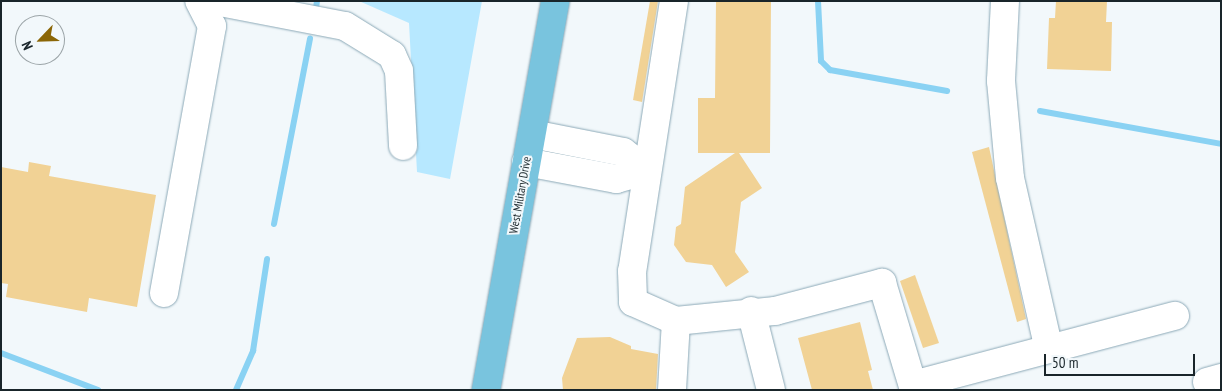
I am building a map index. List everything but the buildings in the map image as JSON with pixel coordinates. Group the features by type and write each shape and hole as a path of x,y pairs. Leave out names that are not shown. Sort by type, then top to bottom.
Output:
{"main road":[{"name":"West Military Drive","path":"486,390 555,1"}],"street":[{"path":"164,293 212,26 199,1"},
{"path":"215,1 345,26 392,55 399,71 403,146"},
{"path":"674,1 632,271 633,302 676,321 751,311 775,311 882,283 914,387 1175,316"},
{"path":"1006,1 1002,81 1010,178 1048,349"},
{"path":"532,134 623,152 647,170"},
{"path":"526,162 616,179 647,170"},
{"path":"751,311 771,390"},
{"path":"672,390 676,321"}],"shaded area":[{"path":"359,1 482,1 450,179 417,172 409,23"}],"waterway":[{"path":"316,8 317,1"},
{"path":"818,1 821,61 830,70 947,91"},
{"path":"274,224 310,38"},
{"path":"1040,111 1221,144"},
{"path":"236,390 253,351 267,259"},
{"path":"1,353 98,390"}]}
